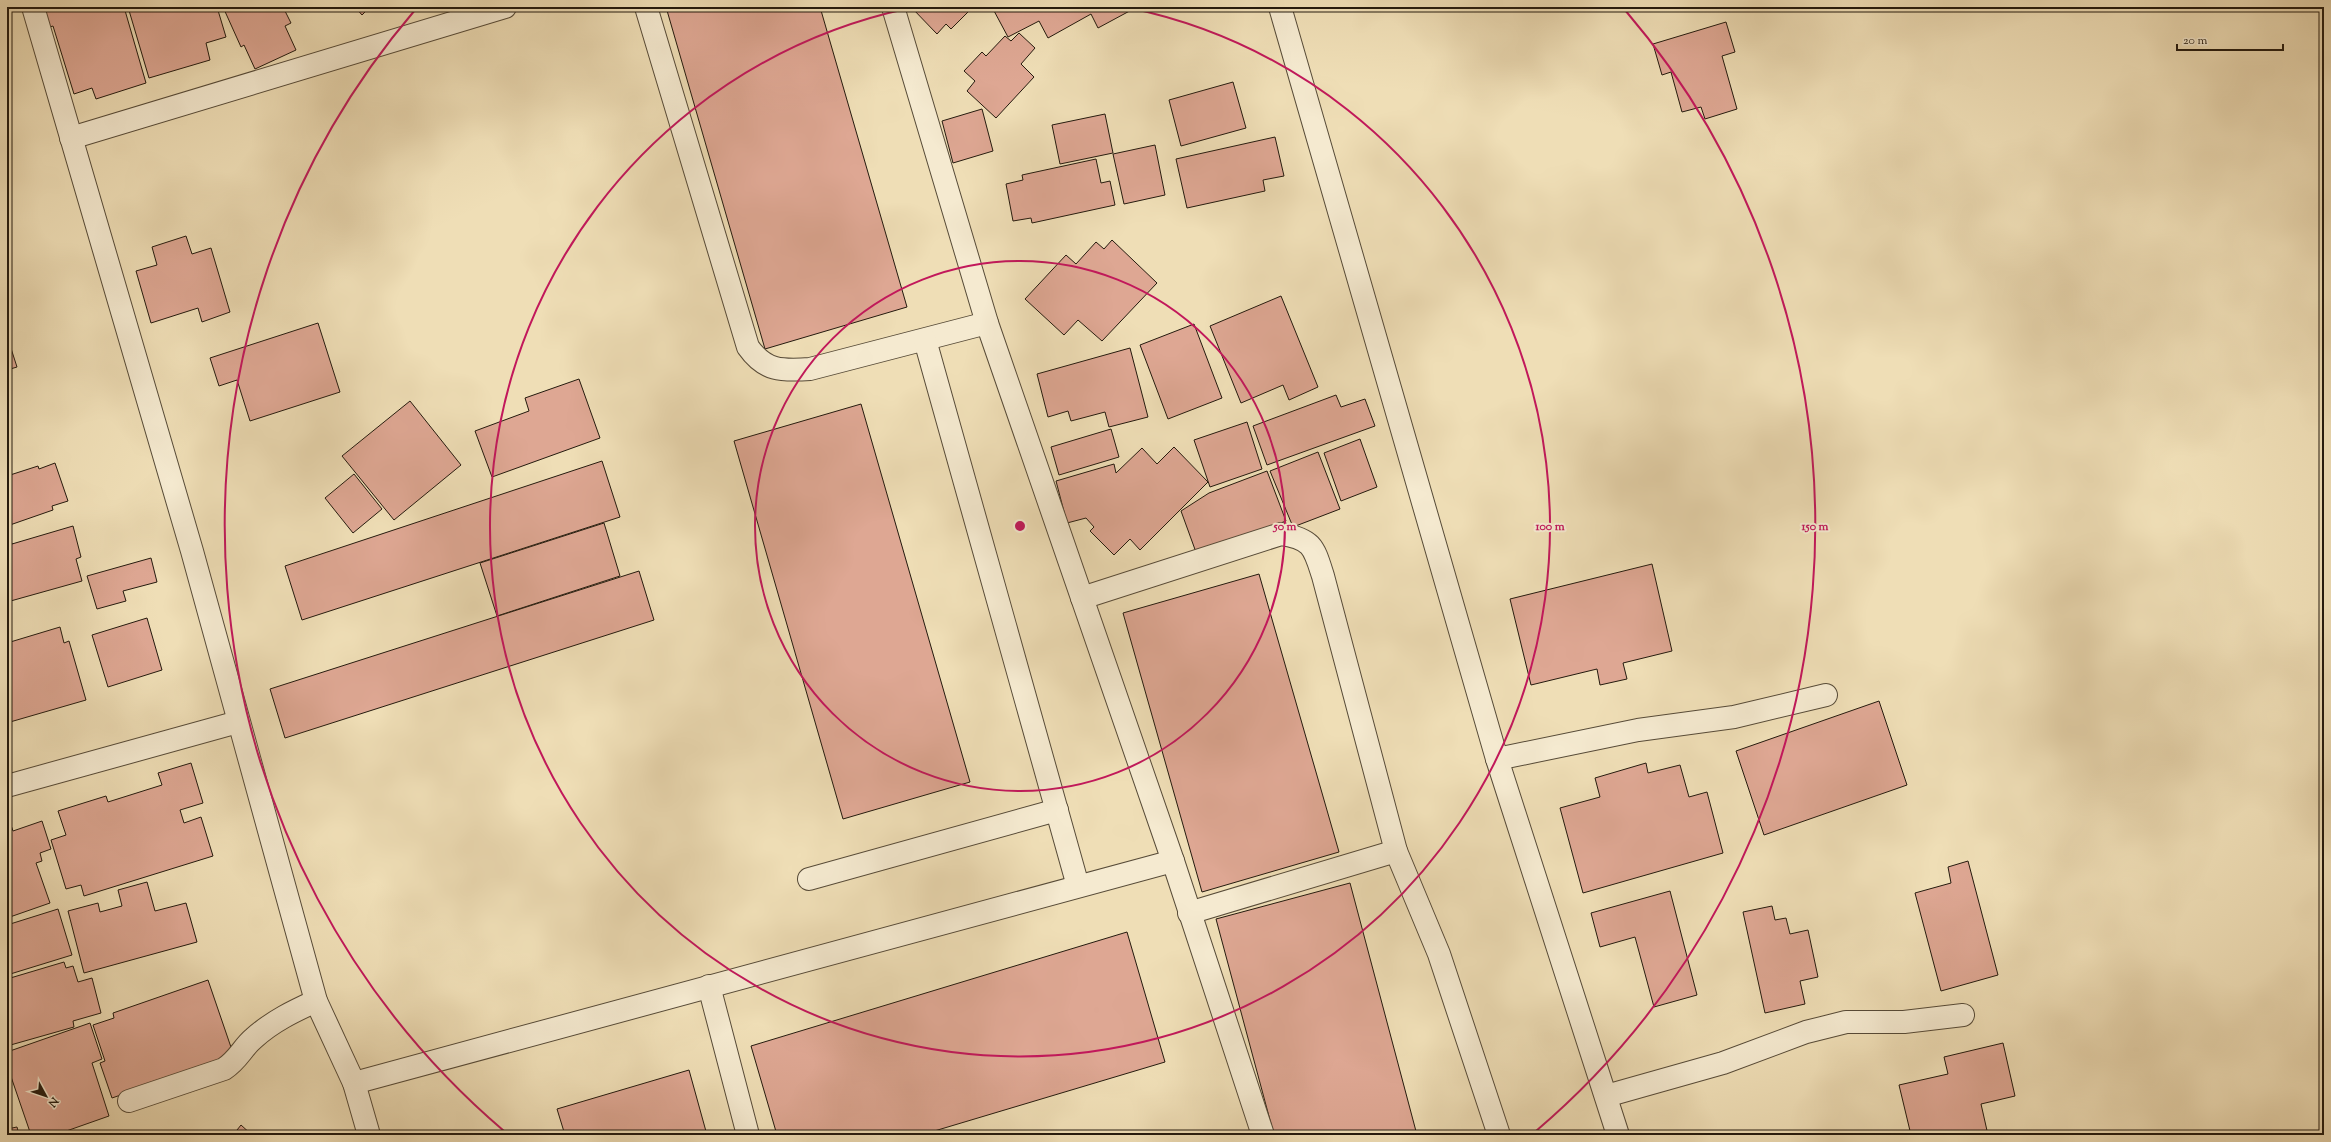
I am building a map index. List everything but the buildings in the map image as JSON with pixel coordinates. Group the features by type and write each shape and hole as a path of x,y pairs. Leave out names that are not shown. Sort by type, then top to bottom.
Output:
{"street":[{"path":"33,7 192,551 316,1001 354,1084 370,1135"},
{"path":"71,138 505,7"},
{"path":"646,7 748,347 758,360 774,368 790,371 810,369 988,323"},
{"path":"893,7 988,323 1173,861 1263,1135"},
{"path":"1280,7 1497,759 1595,1068 1606,1096 1618,1135"},
{"path":"926,340 1078,886"},
{"path":"1082,598 1281,534 1305,540 1315,551 1323,576 1396,851 1439,954 1498,1135"},
{"path":"1497,759 1638,730 1734,717 1826,695"},
{"path":"7,786 238,722"},
{"path":"809,879 1057,810"},
{"path":"1189,913 1396,851"},
{"path":"354,1084 709,986 1173,861"},
{"path":"709,986 748,1135"},
{"path":"129,1101 224,1069 236,1061 252,1039 278,1019 316,1001"},
{"path":"1606,1096 1723,1063 1806,1032 1846,1022 1904,1022 1964,1015"}]}
